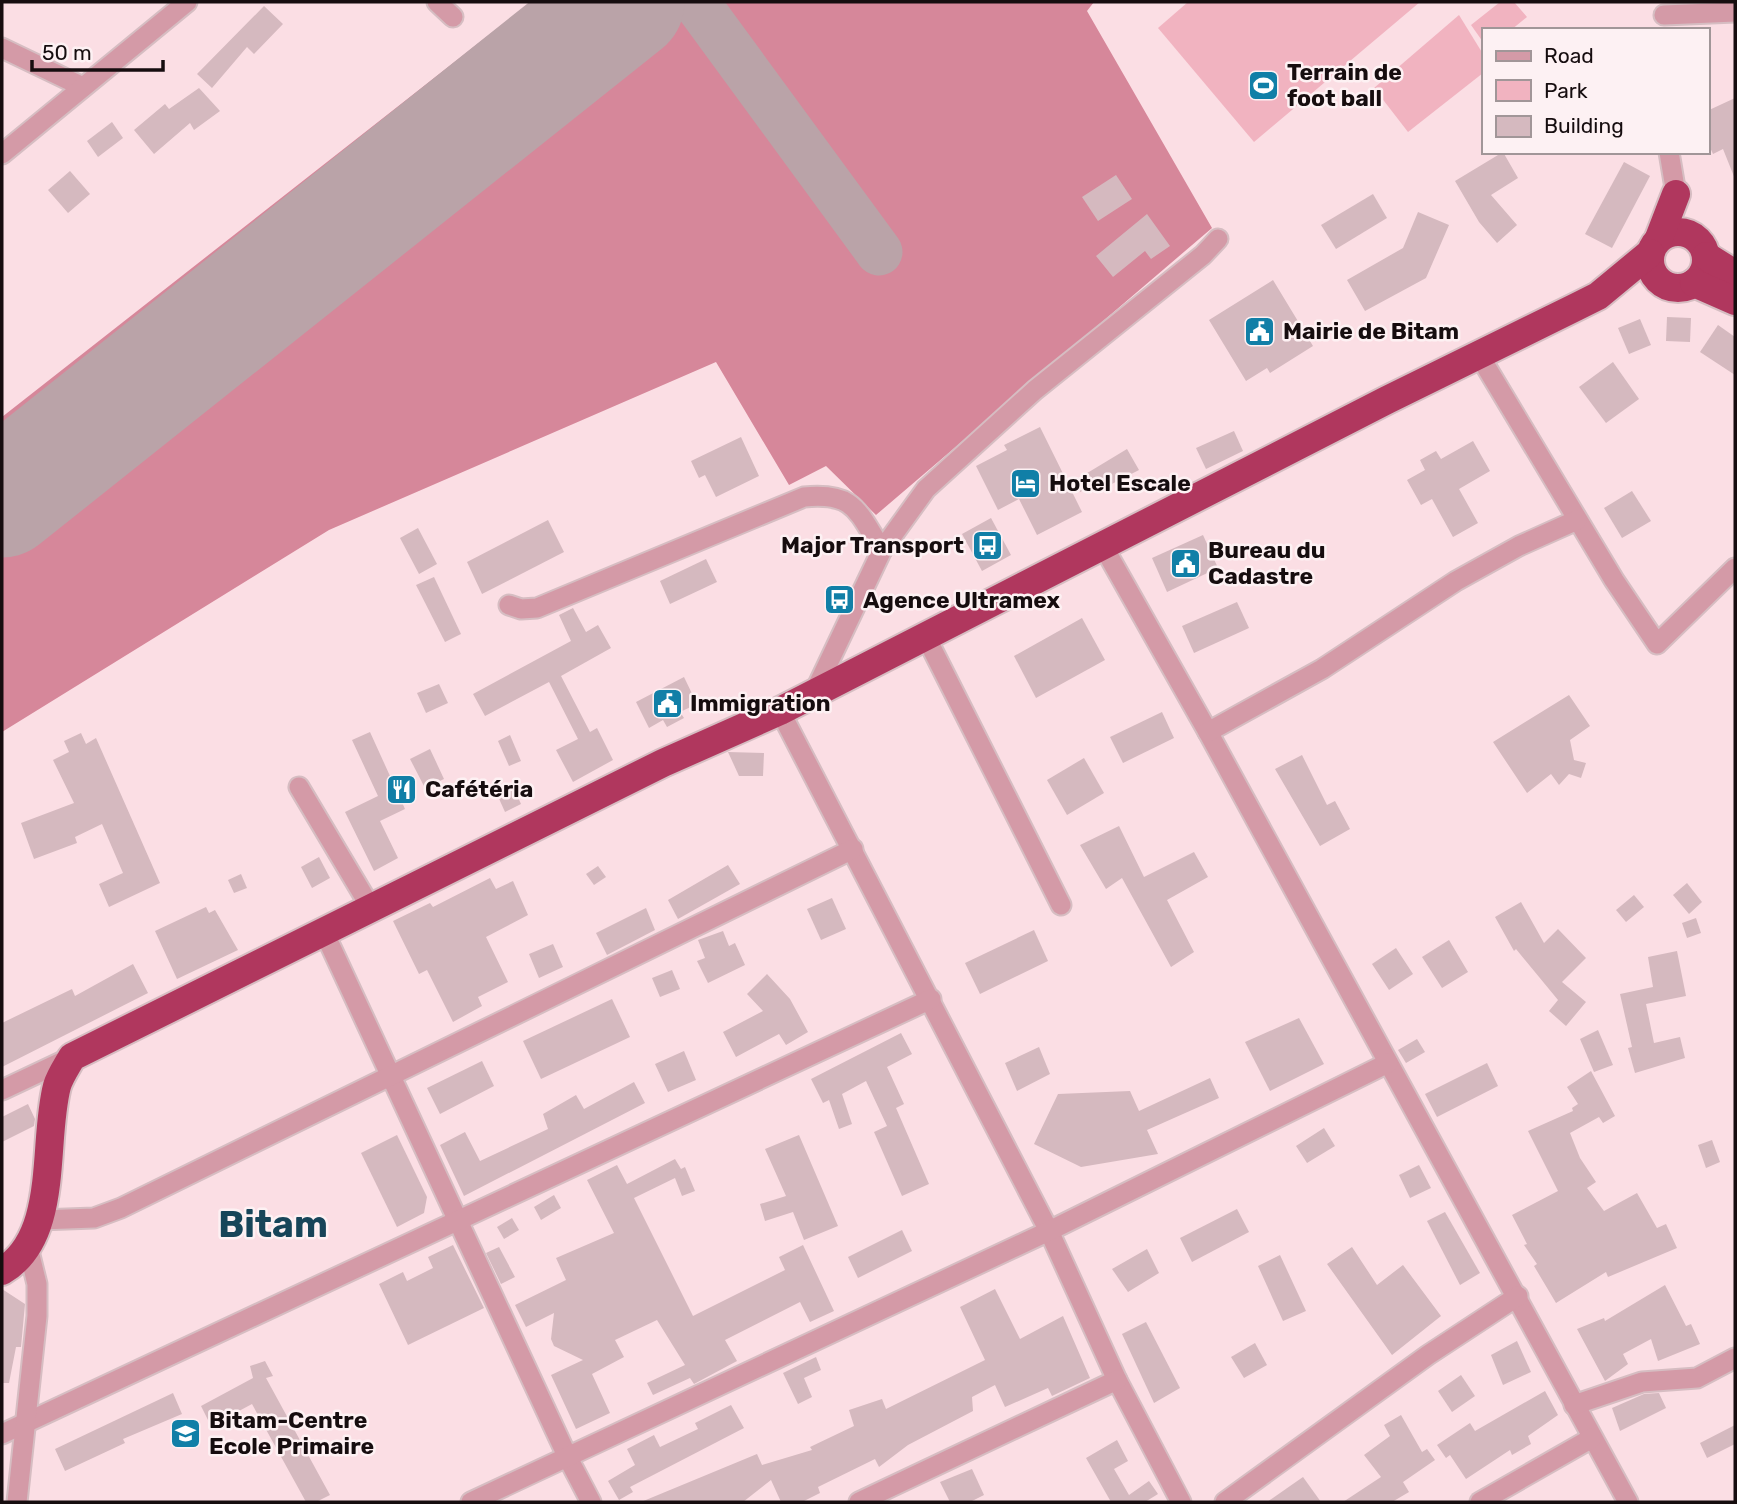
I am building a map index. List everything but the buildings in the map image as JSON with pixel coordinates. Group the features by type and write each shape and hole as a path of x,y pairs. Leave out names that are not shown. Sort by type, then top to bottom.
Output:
{"highway":[{"path":"1662,284 1651,270 1655,246 1676,194"},
{"path":"1598,296 1662,284 1678,288 1695,283 1704,271 1699,246 1676,194"},
{"path":"2,1270 28,1248 40,1220 53,1106 58,1082 72,1057 663,763 780,711 925,635 1598,296 1675,232 1699,246 1735,275"},
{"path":"1695,283 1735,301"}],"street":[{"path":"2,153 187,2"},
{"path":"437,2 453,17"},
{"path":"1665,15 1735,12"},
{"path":"2,48 83,87"},
{"path":"1669,154 1676,194"},
{"path":"816,691 882,550 926,489 1035,390 1203,255 1218,239"},
{"path":"1479,355 1577,520 1657,644 1735,568"},
{"path":"509,605 521,609 537,608 804,497 828,495 844,498 858,511 882,550"},
{"path":"1208,732 1322,669 1456,581 1519,545 1577,520"},
{"path":"1103,546 1518,1296 1628,1502"},
{"path":"925,635 1061,905"},
{"path":"780,711 1049,1231 1117,1380 1181,1502"},
{"path":"299,788 371,908"},
{"path":"40,1220 94,1218 121,1208 853,849"},
{"path":"324,932 389,1075 461,1221 568,1458 592,1502"},
{"path":"2,1434 931,999"},
{"path":"2,1090 72,1057"},
{"path":"471,1502 1049,1231 1388,1063"},
{"path":"17,1502 37,1316 37,1284 28,1248"},
{"path":"1225,1502 1429,1355 1518,1296"},
{"path":"1574,1405 1642,1382 1697,1378 1735,1358"},
{"path":"859,1502 1117,1380"},
{"path":"1480,1502 1592,1438"}],"green space":[{"name":"Terrain de foot ball","path":"1188,2 1420,2 1254,142 1158,28"},
{"path":"1500,2 1514,2 1527,17 1513,28 1482,28 1482,41 1471,25"},
{"path":"1459,15 1482,52 1482,74 1408,132 1374,88"}],"shaded area":[{"path":"531,2 1094,2 1087,11 1212,228 876,515 826,466 789,485 716,362 329,530 2,732 2,417"}],"taxiway":[{"path":"696,2 879,252"}],"runway":[{"path":"2,498 625,2"}],"place":[{"name":"Terrain de foot ball","path":"1264,85"},
{"name":"Mairie de Bitam","path":"1260,331"},
{"name":"Hotel Escale","path":"1026,483"},
{"name":"Major Transport","path":"987,545"},
{"name":"Bureau du Cadastre","path":"1185,563"},
{"name":"Agence Ultramex","path":"840,600"},
{"name":"Immigration","path":"667,703"},
{"name":"Cafétéria","path":"402,789"},
{"name":"Bitam-Centre Ecole Primaire","path":"186,1433"}],"district":[{"name":"Bitam","path":"273,1224"}]}
